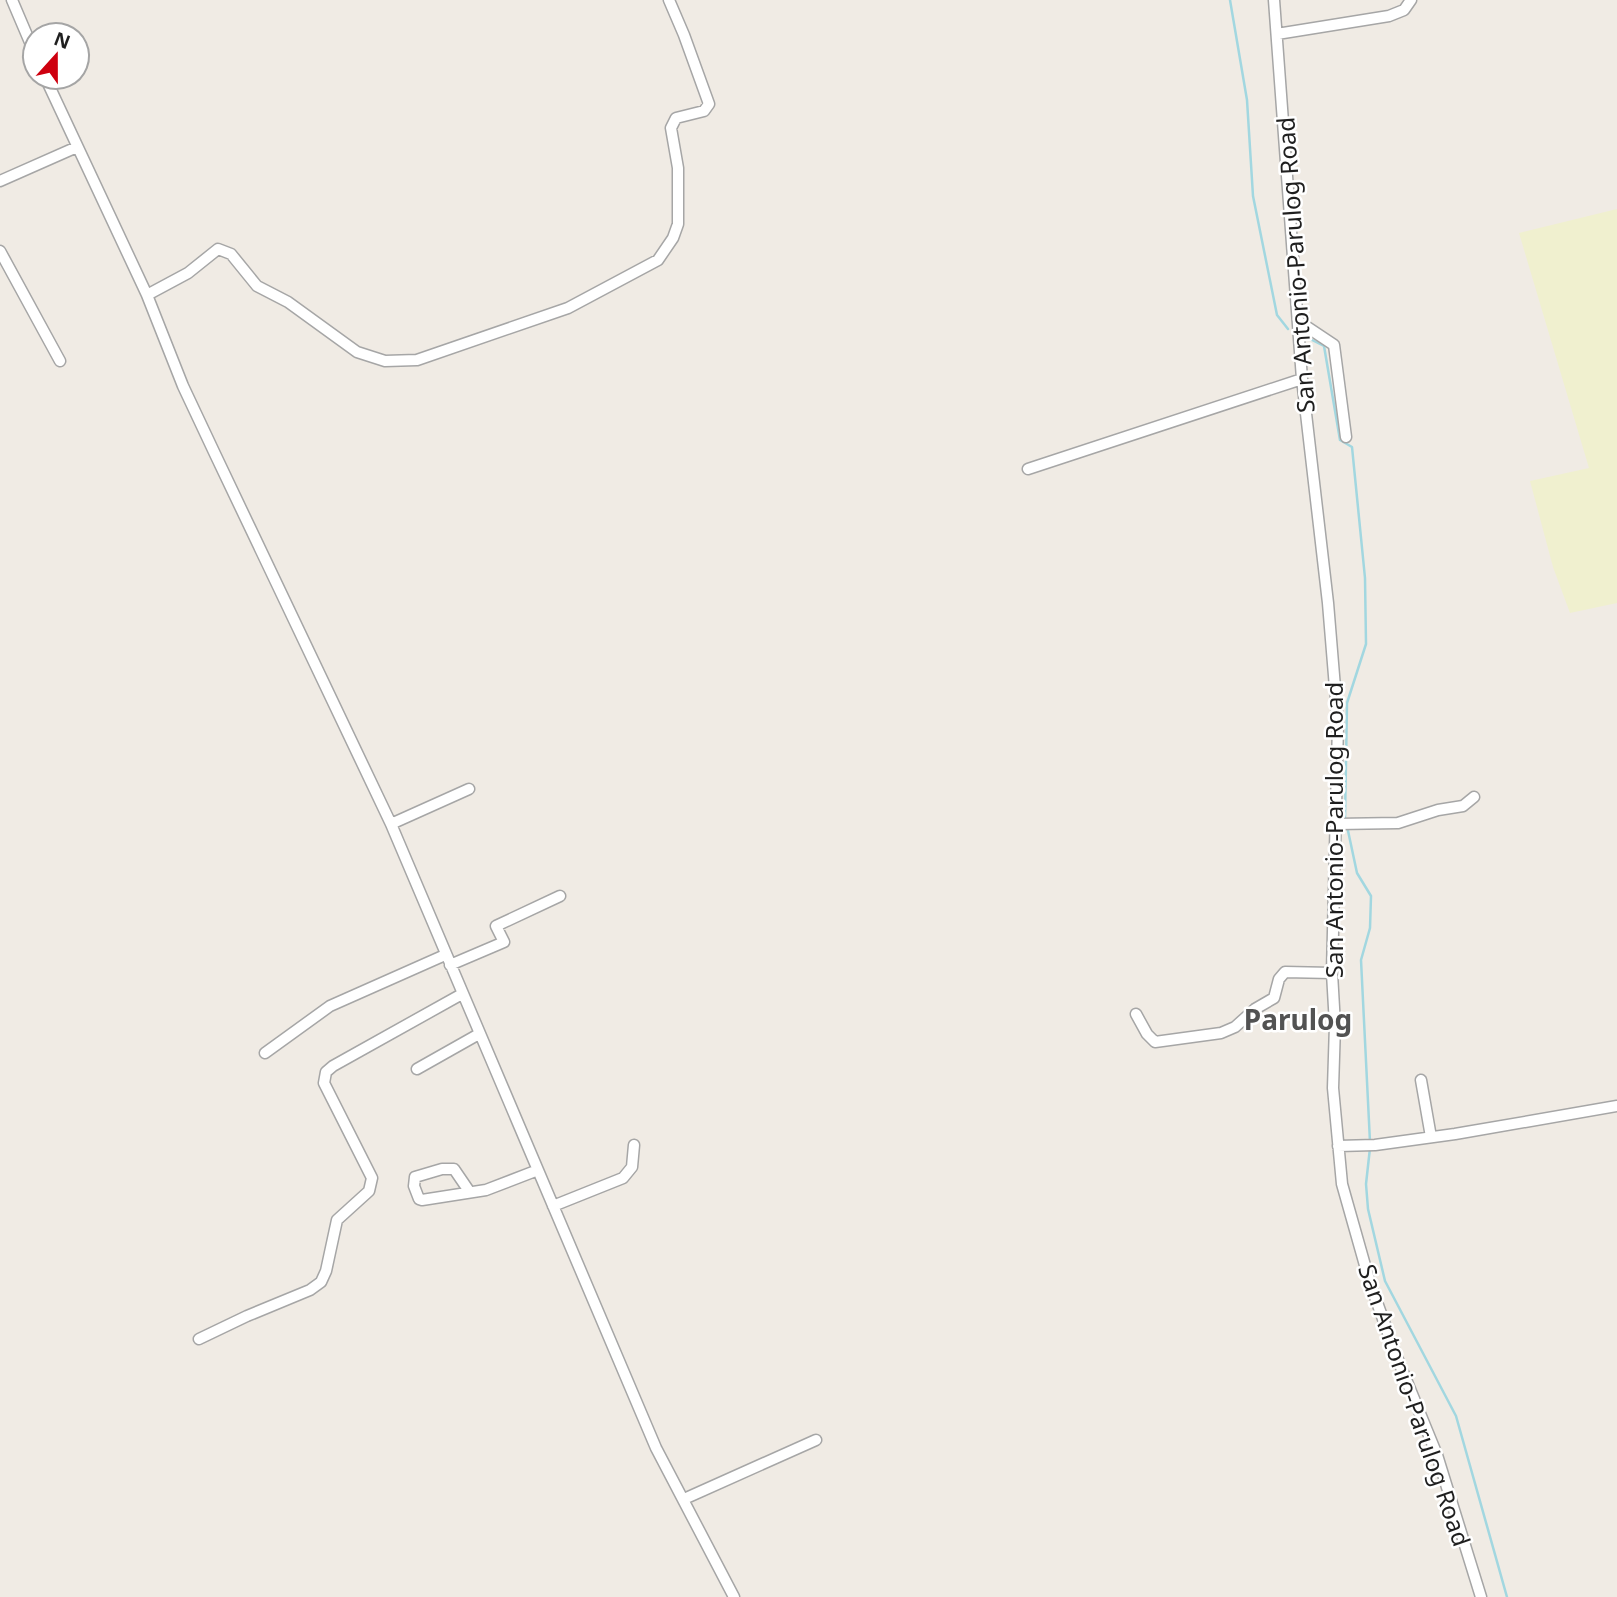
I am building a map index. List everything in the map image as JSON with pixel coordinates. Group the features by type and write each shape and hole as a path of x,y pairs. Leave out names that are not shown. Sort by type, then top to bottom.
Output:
{"street":[{"path":"12,0 21,21"},
{"path":"147,295 188,273 218,249 231,254 257,286 288,302 357,352 385,361 417,360 568,308 658,260 673,238 678,224 678,168 671,128 676,118 704,111 709,104 668,0"},
{"name":"San Antonio-Parulog Road","path":"1273,0 1302,379 1328,603 1338,724 1342,824 1332,973 1335,1025 1333,1088 1342,1184 1370,1283 1437,1455 1481,1597"},
{"path":"1277,34 1389,16 1404,10 1411,0"},
{"path":"51,91 147,295 183,386 391,824 656,1448 734,1597"},
{"path":"0,181 77,147"},
{"path":"0,251 4,270 60,361"},
{"path":"1298,321 1334,345 1346,438"},
{"path":"1028,469 1302,379"},
{"path":"391,824 469,789"},
{"path":"1342,824 1398,822 1462,806 1474,797"},
{"path":"265,1053 330,1006 447,960 504,942 496,926 560,896"},
{"path":"1136,1014 1147,1034 1155,1042 1221,1033 1235,1027 1255,1009 1274,998 1279,979 1285,972 1332,973"},
{"path":"199,1339 310,1290 321,1282 337,1220 369,1191 372,1178 324,1083 326,1072 462,994"},
{"path":"417,1069 480,1034"},
{"path":"1421,1080 1430,1137"},
{"path":"1338,1146 1370,1146 1617,1105"},
{"path":"553,1206 623,1178 632,1167 634,1145"},
{"path":"469,1191 454,1168 415,1177 414,1181 419,1199 422,1200 486,1190 538,1170"},
{"path":"684,1499 816,1440"}],"green space":[{"path":"1617,209 1617,603 1570,613 1553,567 1530,481 1589,468 1519,233"}],"waterway":[{"path":"1230,0 1247,100 1253,196 1277,315 1288,329"},
{"path":"1308,338 1324,346 1340,440 1352,447 1365,578 1366,644 1347,703 1345,820"},
{"path":"1347,826 1357,873 1371,896 1370,928 1361,960 1370,1142"},
{"path":"1370,1148 1366,1184 1368,1209 1385,1281 1456,1416 1507,1597"}],"district":[{"name":"Parulog","path":"1298,1019"}]}
